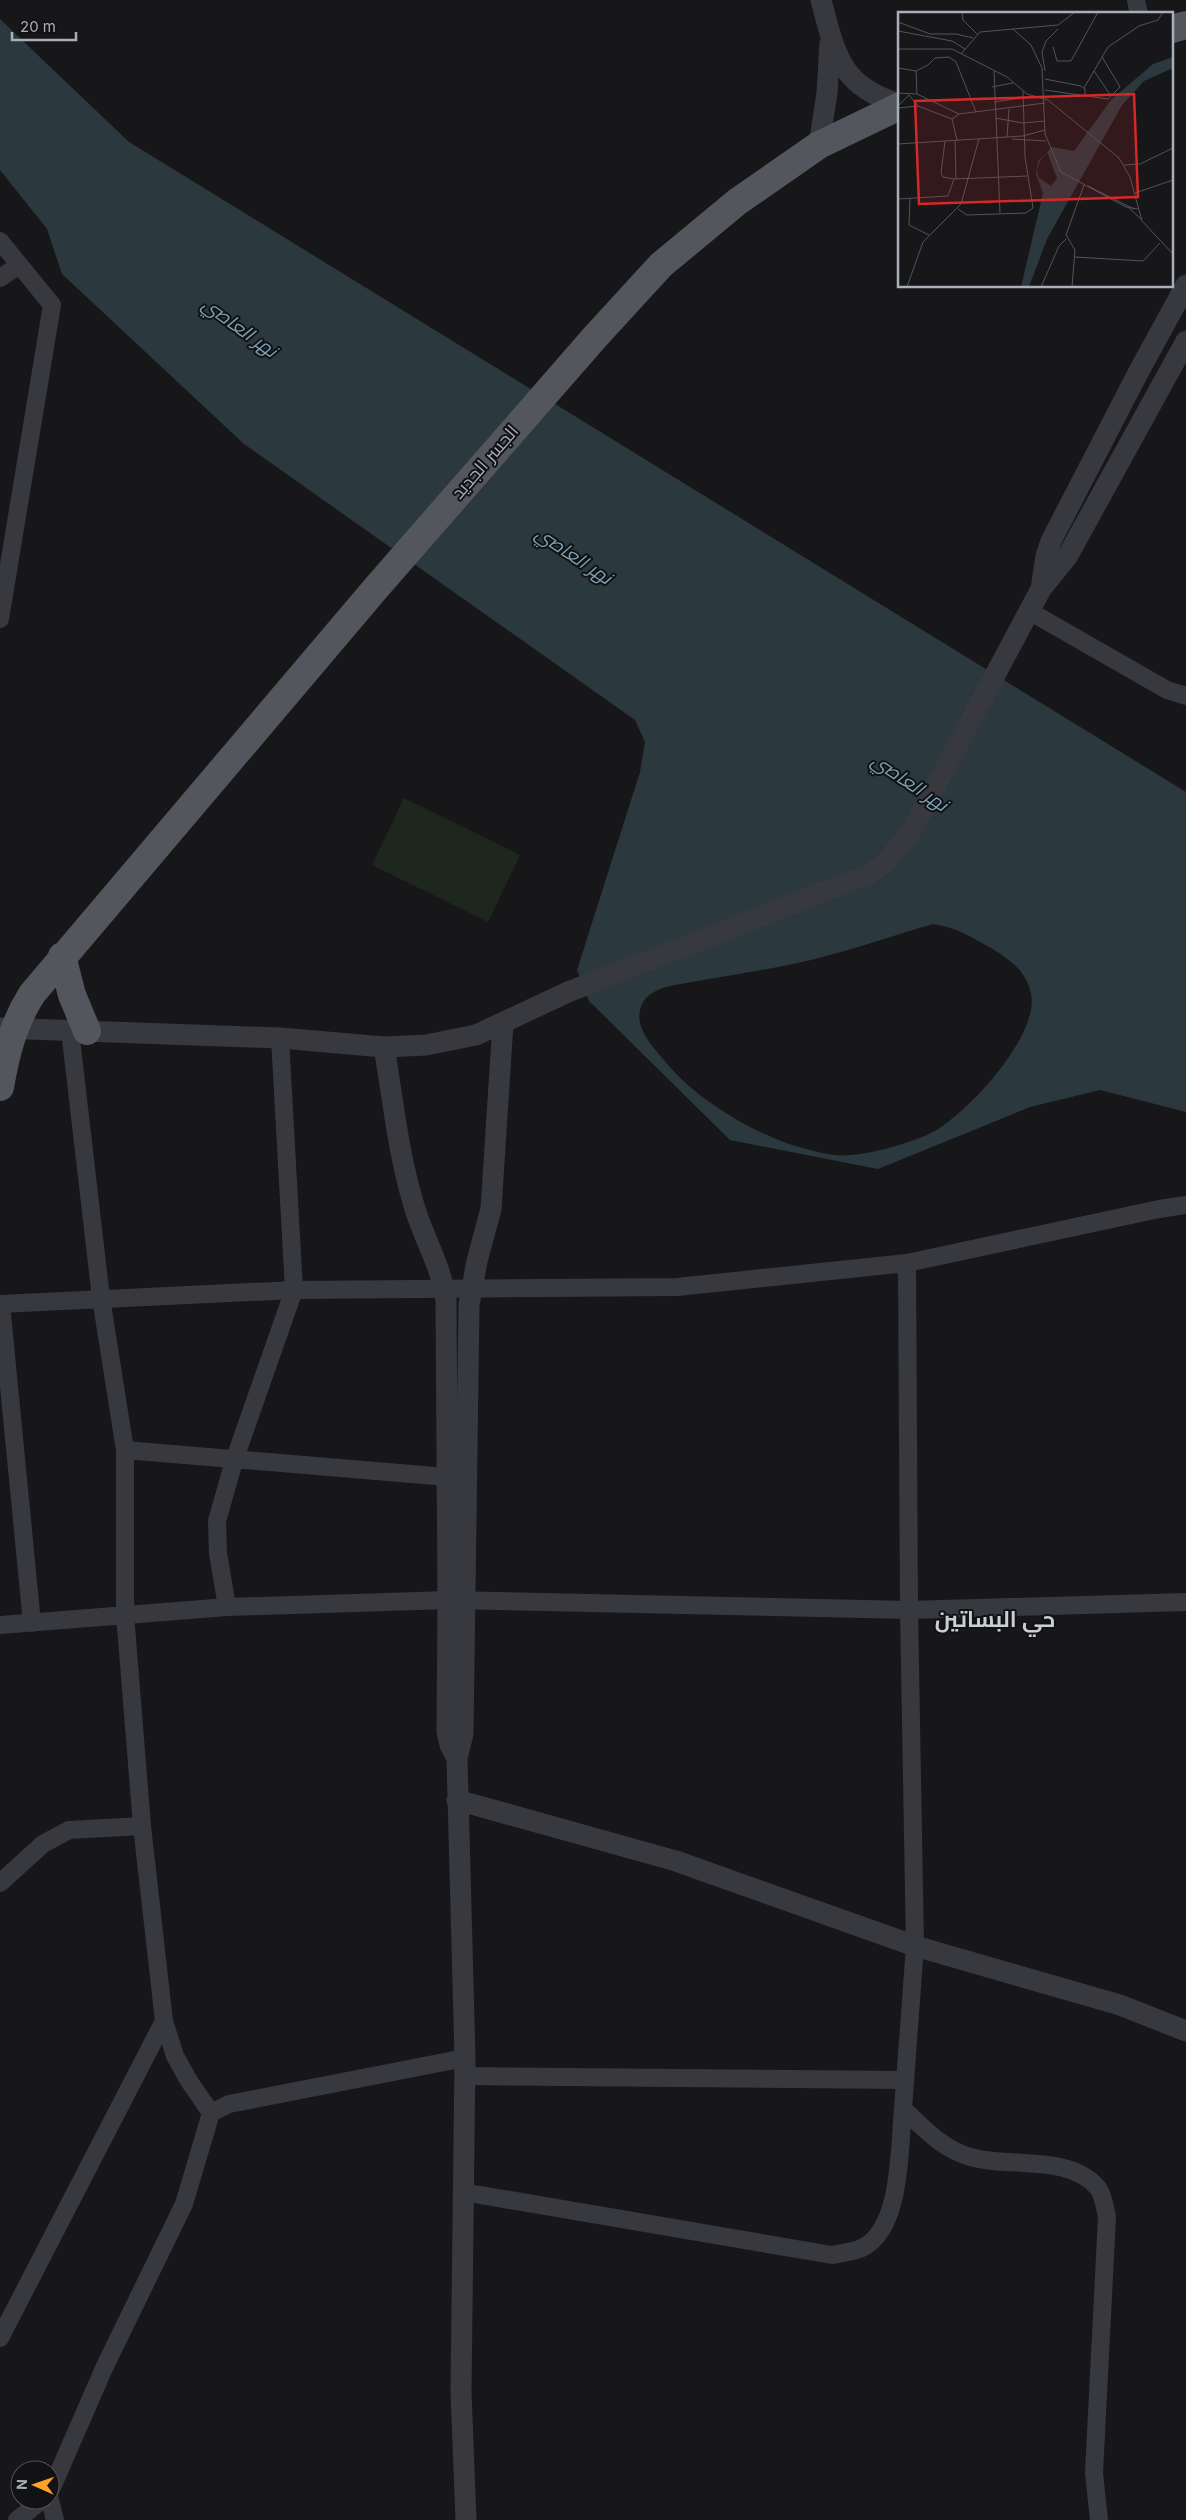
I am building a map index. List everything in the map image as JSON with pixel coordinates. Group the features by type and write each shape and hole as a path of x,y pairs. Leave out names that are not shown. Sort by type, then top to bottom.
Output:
{"main road":[{"name":"الجسر الجديد","path":"0,1087 6,1028 62,956 376,588 595,337 661,265 698,233 746,196 819,145 898,106"},
{"path":"62,956 79,1030"}],"street":[{"path":"822,0 830,40 837,56 858,83 872,93 898,104"},
{"path":"819,145 827,93 830,40"},
{"path":"0,241 18,266 52,305 4,571 0,619"},
{"path":"0,278 18,266"},
{"path":"1041,589 1046,556 1052,541 1138,371 1186,285"},
{"path":"6,1028 280,1038 384,1047 435,1043 476,1035 568,992 849,884 884,864 910,834 1041,589 1068,557 1186,341"},
{"path":"1029,611 1167,690 1186,696"},
{"path":"457,1600 468,1319 471,1288 491,1209 503,1023"},
{"path":"79,1030 101,1298 125,1450 125,1614 142,1826 164,2021 175,2056 189,2082 211,2113"},
{"path":"227,1607 218,1553 217,1521 234,1461 294,1290 280,1038"},
{"path":"384,1047 406,1174 422,1230 436,1258 444,1289 448,1477 464,1734 457,1758 457,1800 465,2067 461,2392 466,2520"},
{"path":"32,1623 1,1313 101,1298 294,1290 677,1287 907,1263 1159,1209 1186,1205"},
{"path":"463,2192 832,2255 862,2248 882,2233 894,2200 915,1946 909,1610 907,1263"},
{"path":"125,1450 234,1461 448,1477"},
{"path":"0,1625 227,1607 457,1600 909,1610 1186,1602"},
{"path":"457,1800 676,1860 915,1946 1120,2005 1186,2031"},
{"path":"0,1883 43,1844 69,1830 142,1826"},
{"path":"0,2338 164,2021"},
{"path":"60,2469 105,2366 184,2204 211,2113 229,2104 465,2067 904,2080"},
{"path":"903,2109 944,2147 969,2156 1059,2167 1082,2173 1099,2189 1107,2216 1094,2464 1098,2520"},
{"path":"17,2520 30,2510"}],"shaded area":[{"path":"404,798 520,855 488,922 372,865"}],"water":[{"name":"نهر العاصي","path":"0,19 129,142 1186,792 1186,1112 1100,1090 1030,1107 878,1169 730,1140 589,1001 577,970 640,772 645,742 635,720 244,444 62,274 47,229 0,170","holes":["933,924 941,925 977,940 998,952 1016,966 1029,986 1031,1011 1013,1051 981,1091 947,1123 933,1132 911,1141 870,1152 834,1155 791,1145 772,1137 715,1106 682,1080 652,1046 640,1023 639,1015 644,1001 652,993 663,988 811,960"]}],"district":[{"name":"حي البساتين","path":"995,1619"}]}
